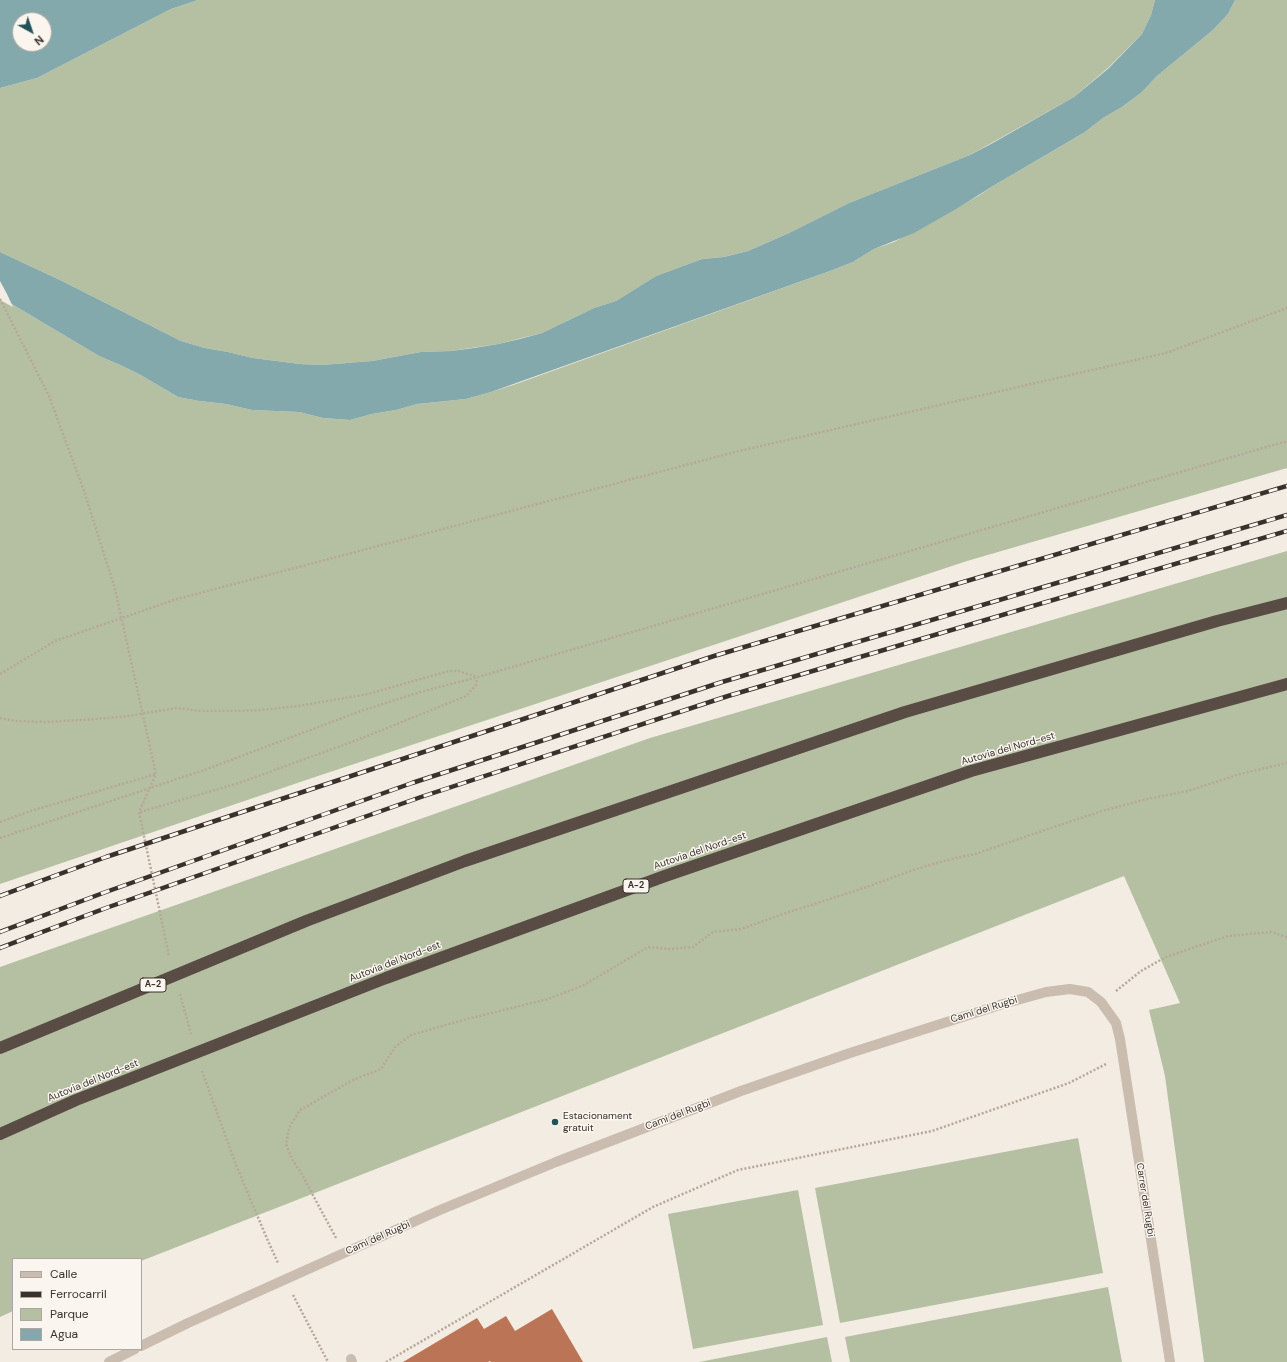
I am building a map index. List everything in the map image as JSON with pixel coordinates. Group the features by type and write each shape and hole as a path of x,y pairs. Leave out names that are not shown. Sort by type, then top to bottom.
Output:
{"highway":[{"name":"A-2","path":"0,1048 306,921 465,861 905,712 1217,621 1287,603"},
{"name":"Autovia del Nord-est","path":"0,1134 76,1100 386,978 665,876 971,771 1287,684"}],"street":[{"name":"Camí del Rugbi","path":"142,1346 188,1323 440,1210 556,1162 741,1091 850,1053 1003,1004 1046,992 1070,989 1088,992 1101,1002 1116,1023 1120,1038"},
{"name":"Carrer del Rugbi","path":"1120,1038 1170,1362"},
{"path":"109,1362 133,1350"}],"path":[{"path":"0,299 49,396 84,491 115,589 156,774 139,812 170,958"},
{"path":"0,674 55,641 177,599 734,452 1166,353 1287,308"},
{"path":"0,838 207,769 358,712 420,692 478,677 1287,441"},
{"path":"0,718 16,722 45,722 121,717 177,708 230,712 261,710 298,706 368,694 449,671 458,671 478,677"},
{"path":"139,812 239,783 358,740 466,696 476,685 478,677"},
{"path":"344,1253 292,1159 286,1144 289,1128 300,1110 353,1080 381,1069 395,1047 410,1035 466,1019 548,999 584,984 648,947 670,949 693,947 713,932 740,929 864,888 912,870 975,854 1048,828 1102,811 1147,799 1188,791 1240,774 1287,763"},
{"path":"0,822 34,810 156,774"},
{"path":"1101,1002 1141,971 1166,957 1228,936 1271,932 1287,937"},
{"path":"178,989 191,1035"},
{"path":"386,1362 654,1207 738,1170 932,1131 1069,1084 1106,1064 1124,1059"},
{"path":"200,1064 236,1165 280,1267"},
{"path":"293,1293 328,1362"}],"green space":[{"path":"198,0 1155,0 1151,15 1142,34 1109,67 1074,97 970,155 849,203 789,233 748,251 724,257 702,259 656,276 616,301 594,308 542,333 498,344 451,351 421,352 372,361 322,365 300,364 253,358 205,348 181,341 60,280 0,252 0,88 37,78 171,9"},
{"path":"1235,0 1287,0 1287,468 967,561 318,776 0,884 0,297 99,356 139,374 178,397 226,404 252,410 299,412 323,418 350,420 417,404 466,399 516,384 830,271 853,262 874,249 894,242 978,196 1085,132 1103,118 1122,107 1142,92 1157,76 1213,30 1228,14"},
{"path":"1287,551 1287,1362 1204,1362 1165,1076 1149,1010 1180,1003 1124,876 142,1261 142,1258 12,1258 12,1311 0,1317 0,967 650,738"},
{"path":"1078,1138 1103,1273 840,1323 815,1188"},
{"path":"798,1190 823,1325 693,1349 668,1214"},
{"path":"1108,1287 1122,1362 850,1362 845,1337"},
{"path":"827,1337 832,1362 699,1362 761,1350"}],"water":[{"path":"0,0 198,0 171,9 37,78 0,88"},
{"path":"1155,0 1235,0 1228,14 1213,30 1157,76 1142,92 1122,107 1103,118 1085,132 956,209 914,233 874,249 853,262 830,271 491,392 466,399 417,404 350,420 323,418 299,412 252,410 226,404 178,397 139,374 99,356 0,297 0,252 60,280 181,341 205,348 253,358 300,364 322,365 372,361 421,352 451,351 474,348 520,339 542,333 594,308 616,301 656,276 702,259 724,257 748,251 789,233 849,203 970,155 991,144 1074,97 1109,68 1142,34 1151,15"}],"pier":[{"path":"0,281 7,294 13,307 0,300"}],"building":[{"path":"552,1309 583,1362 403,1362 477,1318 484,1329 506,1316 515,1331"}],"railway":[{"path":"0,896 106,857 714,656 1287,486"},
{"path":"0,932 103,893 412,783 722,682 1287,515"},
{"path":"0,948 106,908 421,797 728,696 1287,531"}],"place":[{"name":"Estacionament gratuit","path":"555,1122"}]}
